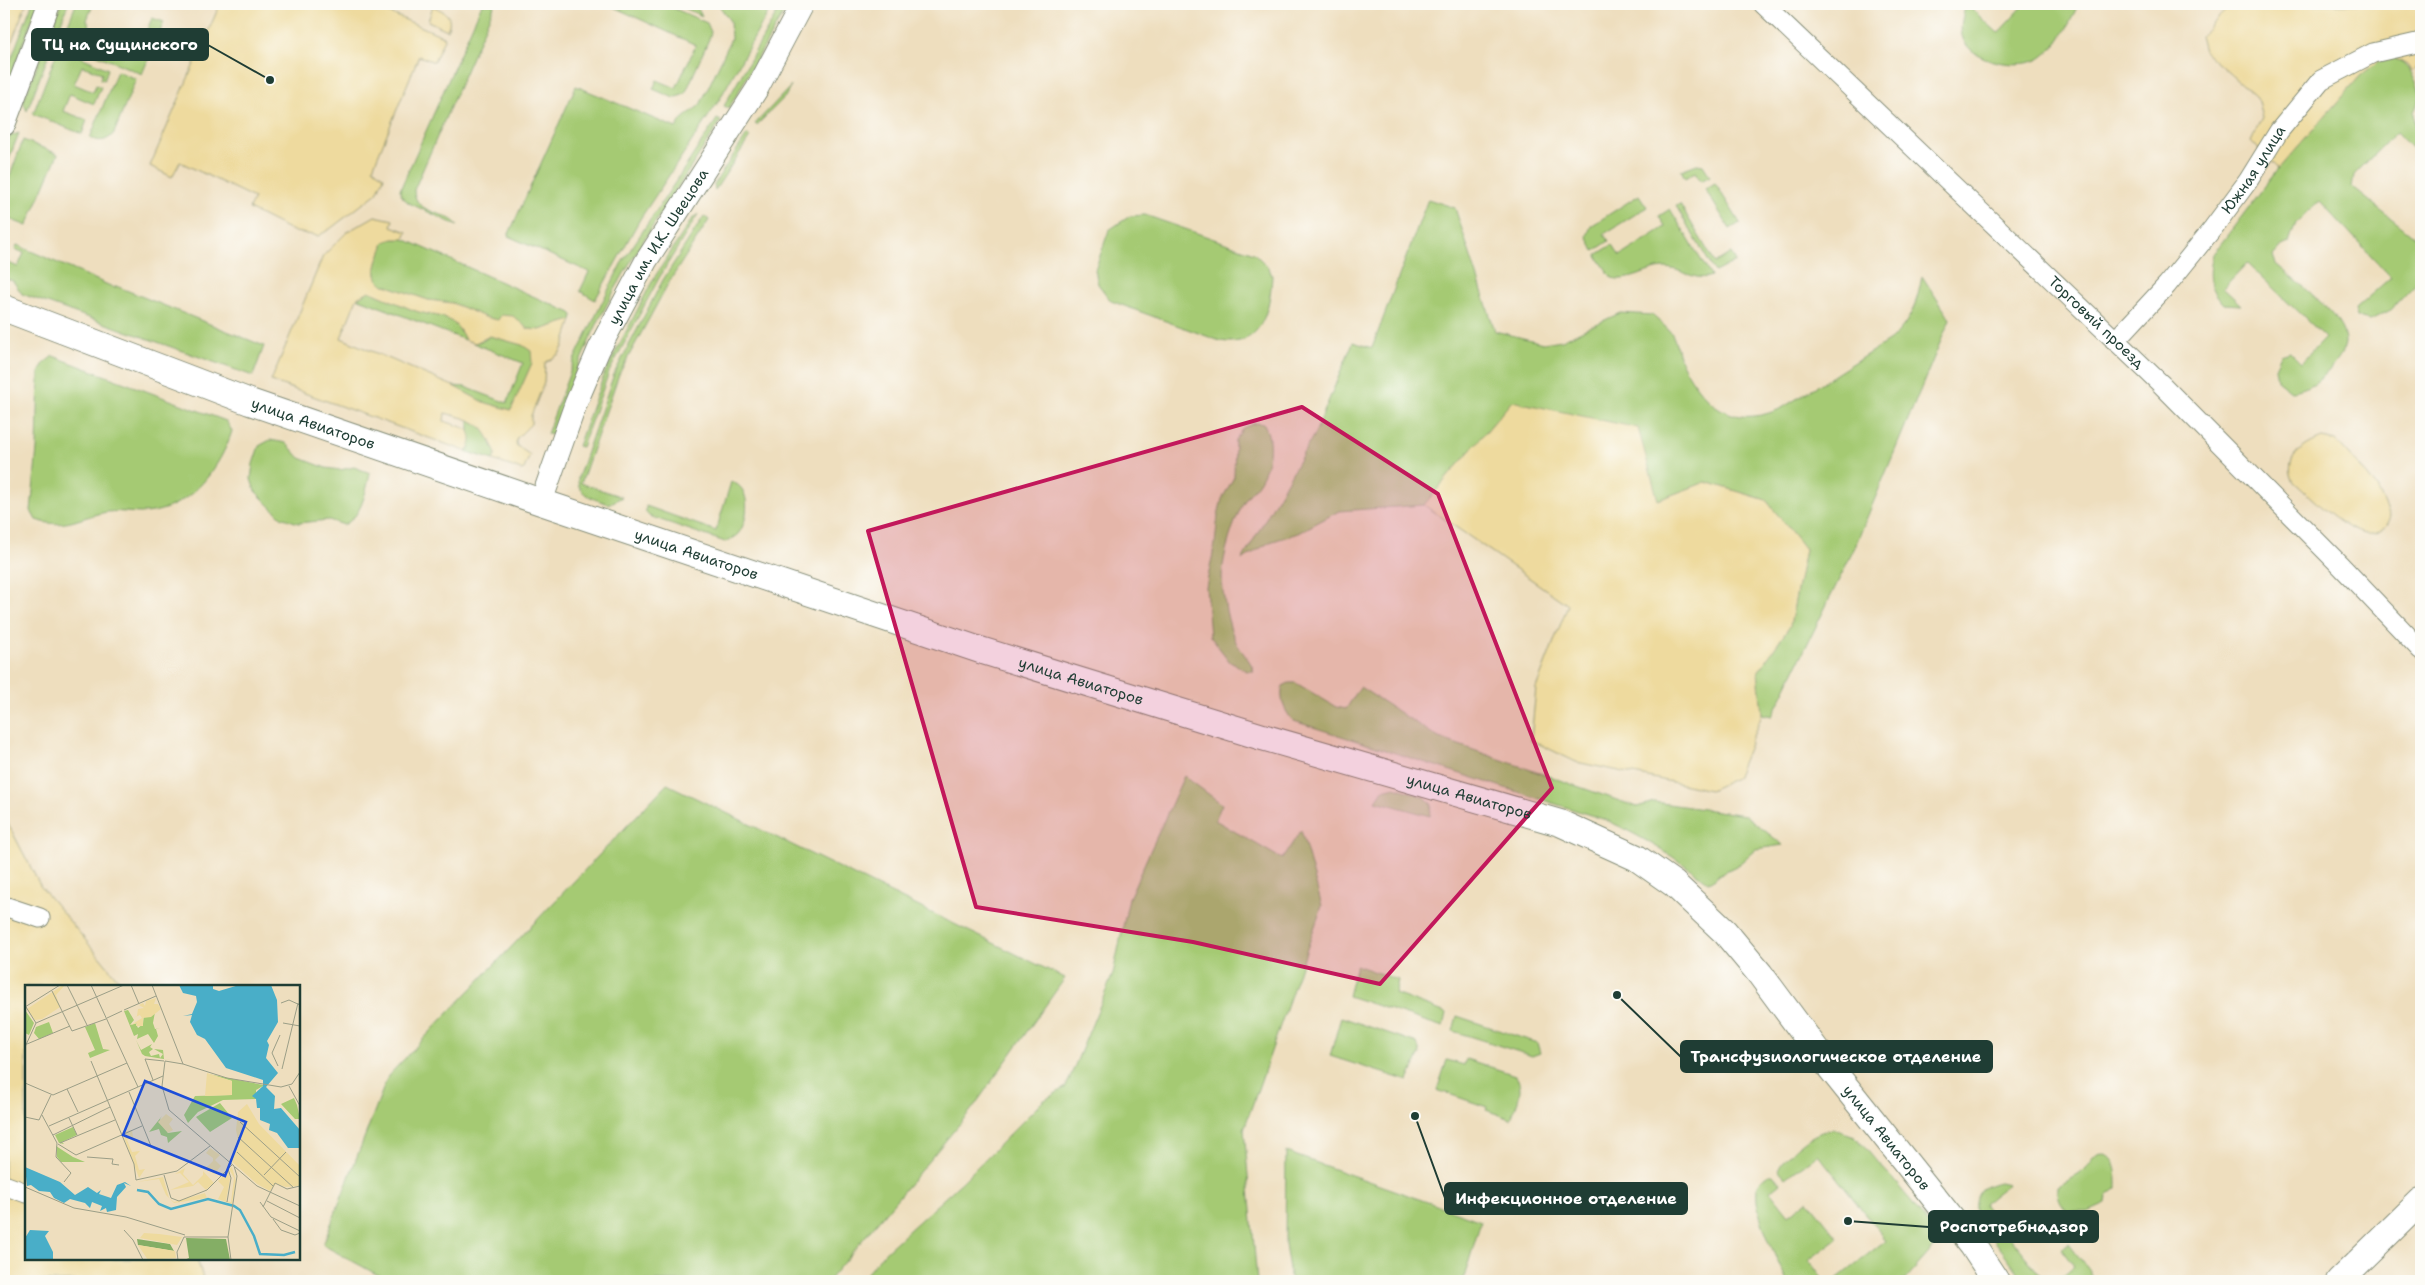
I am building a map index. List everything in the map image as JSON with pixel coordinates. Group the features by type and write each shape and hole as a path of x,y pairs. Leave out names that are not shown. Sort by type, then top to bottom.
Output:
{"main road":[{"name":"улица Авиаторов","path":"4,308 250,402 989,653 1258,736 1560,823 1637,858 1674,884 1725,932 1760,974 1817,1051 1972,1246 1996,1281"},
{"path":"2339,1281 2421,1202"}],"street":[{"path":"5,122 49,4"},
{"name":"улица им. И.К. Швецова","path":"541,502 576,403 599,349 646,261 757,89 802,4"},
{"name":"Торговый проезд","path":"1763,4 2115,341 2289,513 2421,650"},
{"name":"Южная улица","path":"2115,341 2167,284 2213,228 2248,180 2279,131 2321,80 2373,53 2421,42"},
{"path":"4,906 40,918"},
{"path":"4,1185 25,1193"}],"highlighted area":[{"path":"1302,407 1438,494 1552,788 1380,984 1193,942 976,907 868,531"}],"green space":[{"path":"32,4 38,4 4,94 4,78"},
{"path":"61,4 68,4 27,111 23,102"},
{"path":"76,4 93,4 87,20 95,33 137,54 152,18 164,22 142,74 62,40"},
{"path":"482,4 495,4 414,190 416,198 426,209 447,217 458,226 409,203 401,196 400,190"},
{"path":"607,4 664,4 707,23 711,32 709,39 685,94 674,98 653,89 657,80 676,88 696,45"},
{"path":"675,4 695,4 702,16"},
{"path":"718,4 773,4 718,102 640,219 595,300 580,291 589,272 508,236 576,86 676,128 682,119 700,105 731,38 730,21"},
{"path":"782,4 786,4 786,9 729,108 724,106"},
{"path":"1966,4 1998,33 2025,4 2078,4 2064,33 2047,53 2033,62 2011,64 1978,55 1964,41 1961,32"},
{"path":"59,47 108,69 104,80 100,79 102,73 82,66 74,84 93,92 96,85 101,87 94,104 70,94 63,111 87,120 82,134 33,114"},
{"path":"2393,57 2411,73 2421,95 2414,111 2415,128 2421,137 2421,158 2396,132 2354,175 2352,187 2421,242 2421,278 2391,310 2370,320 2357,317 2355,309 2391,277 2320,201 2296,223 2289,243 2282,246 2273,256 2276,264 2329,311 2338,322 2345,343 2340,356 2332,367 2314,384 2291,391 2277,380 2275,368 2281,355 2290,352 2301,363 2325,338 2247,263 2223,288 2241,305 2224,304 2215,293 2211,281 2210,269 2213,254 2278,169 2361,75 2381,59"},
{"path":"117,71 136,79 114,133 106,140 100,141 90,138"},
{"path":"791,86 785,97 757,125 755,124"},
{"path":"717,119 721,121 658,217 614,291 587,345 552,435 547,434 575,358 621,264"},
{"path":"19,133 4,172 4,153 10,136"},
{"path":"747,135 750,137 715,190 714,184"},
{"path":"23,140 58,154 27,226 4,217 4,192"},
{"path":"1697,164 1703,165 1710,176 1701,181 1695,172 1685,178 1681,170"},
{"path":"1715,183 1740,223 1730,229 1705,189"},
{"path":"1639,195 1647,207 1604,234 1609,241 1594,251 1587,236 1591,226"},
{"path":"1428,199 1455,208 1495,331 1543,343 1562,340 1620,313 1652,315 1672,334 1680,359 1698,389 1720,409 1733,414 1748,416 1764,414 1782,408 1890,340 1903,326 1912,311 1922,276 1950,319 1853,551 1772,716 1762,714 1758,672 1790,626 1805,549 1766,500 1706,482 1658,500 1512,401 1424,505 1339,511 1298,533 1270,542 1242,560 1316,431 1353,342 1372,348"},
{"path":"1680,204 1715,263 1731,253 1736,261 1715,272 1676,206"},
{"path":"1670,209 1711,276 1694,276 1666,268 1652,270 1626,279 1612,278 1596,255 1612,245 1620,256 1665,227 1659,216"},
{"path":"698,214 659,278 609,372 582,447 578,446 605,372 654,278 692,219"},
{"path":"1145,215 1254,253 1269,268 1272,276 1269,301 1261,324 1254,333 1246,339 1234,342 1220,341 1111,301 1098,284 1095,270 1109,230 1130,216"},
{"path":"704,216 709,220 669,282 619,374 581,483 622,497 609,504 584,493 578,484 578,478 614,374 663,280"},
{"path":"393,239 404,239 571,313 573,315 572,320 540,330 528,329 485,317 452,303 428,300 382,284 376,275 377,264 384,242"},
{"path":"17,245 115,288 116,286 264,346 253,376 22,294 13,281 4,278 4,261 18,267 24,253 15,249"},
{"path":"369,291 413,310 449,320 455,324 465,340 357,298"},
{"path":"490,336 522,345 532,351 532,363 511,410 483,402 453,386 465,387 507,403 523,363 473,343 483,341"},
{"path":"53,356 226,421 232,431 213,470 193,493 167,508 153,512 107,512 72,522 56,524 36,520 31,511 37,449 39,373 44,363"},
{"path":"469,420 483,429 486,434 496,454 493,460 465,451 469,449"},
{"path":"1255,423 1264,424 1269,438 1267,466 1261,479 1245,500 1237,517 1226,549 1222,578 1224,602 1230,627 1236,642 1254,671 1247,671 1230,662 1210,636 1206,587 1222,499 1234,477 1235,440 1243,428"},
{"path":"270,440 286,443 300,458 326,468 340,470 354,467 370,473 362,502 355,516 344,525 329,520 298,523 281,517 255,491 251,479 253,464 259,446"},
{"path":"731,482 738,485 742,490 745,497 746,513 742,528 738,534 725,542 649,516 646,513 646,506 716,531"},
{"path":"1289,683 1296,683 1336,707 1346,709 1360,687 1439,738 1637,807 1654,802 1745,815 1783,845 1756,849 1738,865 1708,882 1658,848 1606,820 1294,721 1288,714 1282,701 1283,686"},
{"path":"1184,776 1222,804 1215,820 1282,859 1301,830 1322,906 1244,1129 1257,1281 860,1281 884,1253 962,1182 1043,1101 1066,1087 1113,974 1129,898"},
{"path":"667,784 1065,978 972,1109 828,1281 389,1281 323,1245 388,1076"},
{"path":"1395,787 1425,797 1432,805 1430,816 1376,801 1383,790"},
{"path":"1356,965 1398,980 1395,994 1446,1013 1443,1027 1348,996"},
{"path":"1457,1016 1537,1043 1540,1053 1532,1056 1453,1031"},
{"path":"1341,1017 1417,1043 1420,1053 1408,1081 1330,1056"},
{"path":"1466,1059 1515,1075 1520,1085 1520,1091 1511,1119 1486,1110 1487,1107 1437,1090 1447,1060 1464,1065"},
{"path":"1834,1129 1855,1136 1912,1202 1935,1235 1935,1246 1904,1281 1834,1281 1886,1240 1818,1154 1786,1178 1778,1169 1802,1143 1817,1134"},
{"path":"1286,1152 1481,1221 1463,1281 1291,1281 1285,1244"},
{"path":"2101,1153 2113,1162 2117,1188 2107,1196 2106,1204 2088,1212 2068,1212 2060,1200 2058,1186 2080,1173"},
{"path":"1769,1175 1773,1175 1780,1183 1770,1191 1789,1215 1808,1200 1838,1238 1809,1260 1825,1281 1787,1281 1766,1234 1758,1207 1758,1185 1761,1180"},
{"path":"1999,1182 2008,1184 1983,1204 2045,1281 2025,1281 1976,1216 1975,1203 1978,1193 1986,1186"},
{"path":"2069,1244 2088,1269 2094,1281 2056,1281 2074,1266 2061,1249"}],"sand":[{"path":"4,4 26,4 4,62"},
{"path":"220,4 369,4 445,37 434,62 419,56 418,58 373,168 384,177 377,193 318,236 295,232 249,209 254,198 180,162 172,177 150,166"},
{"path":"2238,4 2421,4 2421,65 2411,71 2407,65 2393,57 2381,59 2361,75 2278,169 2251,141 2262,118 2257,98 2204,51 2200,36 2227,9"},
{"path":"433,6 445,13 449,18 447,30 428,21"},
{"path":"375,216 393,220 391,226 407,232 404,239 393,239 384,242 376,270 378,280 382,284 428,300 452,303 485,317 498,320 501,315 513,316 528,329 540,330 572,320 559,354 545,363 544,383 531,416 531,424 517,438 516,445 530,455 524,469 521,470 493,460 496,454 487,435 478,424 472,421 445,413 444,421 468,429 471,441 468,449 465,451 271,381 323,256 347,232","holes":["369,291 413,310 449,320 455,324 465,340 475,343 490,336 522,345 531,351 532,363 511,410 483,402 453,386 341,338 357,298"]},
{"path":"4,366 8,368 4,486"},
{"path":"1512,401 1638,428 1658,500 1706,482 1766,500 1805,549 1790,626 1758,672 1762,714 1736,778 1710,790 1576,762 1531,740 1536,688 1568,605 1424,505"},
{"path":"2322,438 2336,441 2377,488 2390,516 2382,530 2371,534 2358,532 2329,513 2294,482 2290,467 2292,460 2301,449"},
{"path":"4,816 41,887 123,985 25,985 25,1260 197,1260 204,1281 4,1281"}],"place":[{"name":"ТЦ на Сущинского","path":"270,80"},
{"name":"Трансфузиологическое отделение","path":"1617,995"},
{"name":"Инфекционное отделение","path":"1415,1116"},
{"name":"Роспотребнадзор","path":"1848,1221"}]}
